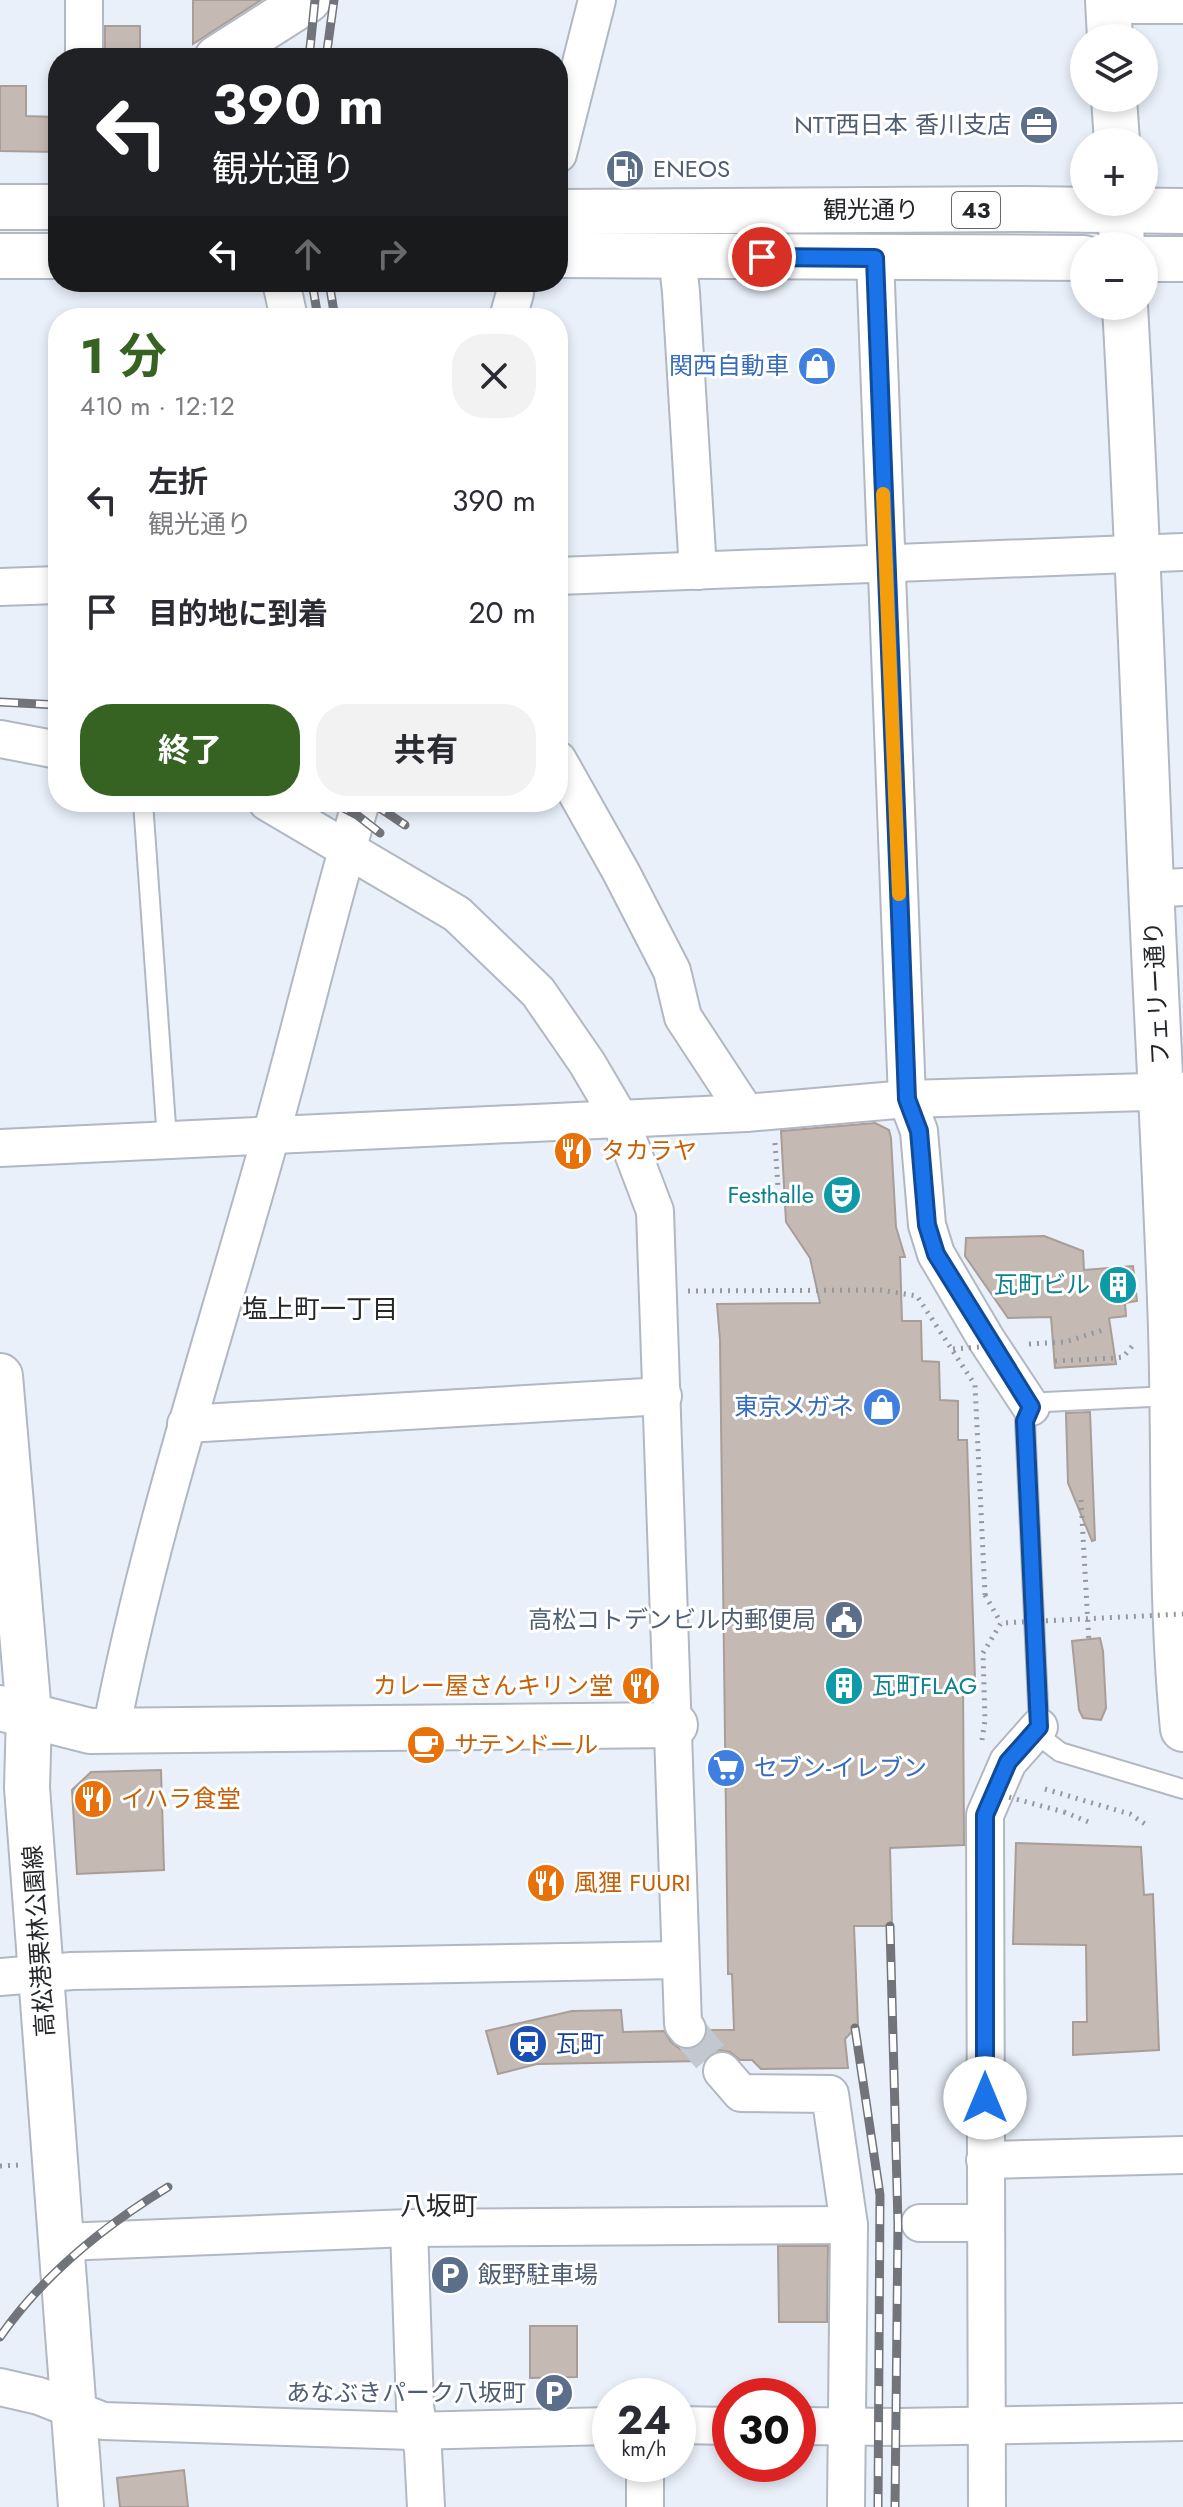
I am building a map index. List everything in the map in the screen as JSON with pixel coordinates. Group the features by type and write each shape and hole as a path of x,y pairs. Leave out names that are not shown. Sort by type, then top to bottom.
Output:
{"main road":[{"path":"233,48 308,0"},
{"path":"0,207 48,207"},
{"name":"観光通り","path":"568,212 1121,219 1183,211"},
{"name":"観光通り","path":"568,255 1070,258"},
{"path":"0,256 48,256"},
{"path":"1158,259 1183,259"},
{"name":"フェリー通り","path":"1126,320 1139,553 1167,888 1173,1092 1171,1396 1183,1729"},
{"name":"高松港栗林公園線","path":"0,1376 14,1711 27,1788 20,1976 63,2242 81,2507"},
{"path":"14,1711 90,1731 675,1725"}],"street":[{"path":"84,0 84,48"},
{"path":"568,115 597,0"},
{"path":"1109,14 1183,5"},
{"path":"677,255 698,571"},
{"path":"875,258 907,1099 919,1131 927,1225 936,1254 1031,1407"},
{"path":"568,576 886,566 1183,552"},
{"path":"0,587 48,585"},
{"path":"0,739 48,748"},
{"path":"568,778 672,971 683,1017 746,1113"},
{"path":"285,812 457,914 538,992 587,1063 620,1119 655,1211 675,1725 680,1960 683,2024 687,2029"},
{"path":"111,1731 186,1424 271,1135 358,812"},
{"path":"0,1148 746,1113 907,1099 1173,1092"},
{"path":"186,1424 663,1396"},
{"path":"987,2507 985,1815 1008,1762 1039,1727"},
{"path":"20,1976 88,1971 680,1960"},
{"path":"722,2071 741,2093 830,2094 849,2225 846,2507"},
{"path":"985,2160 1183,2155"},
{"path":"920,2223 985,2223"},
{"path":"63,2242 409,2228 849,2225"},
{"path":"409,2228 415,2407 423,2450 426,2507"},
{"path":"0,2387 39,2396 103,2421 419,2430 592,2426"},
{"path":"816,2426 1183,2422"},
{"path":"645,2482 645,2507"}],"lane":[{"path":"144,812 167,1140"},
{"path":"1171,1396 1045,1402 1031,1407 1025,1421 1039,1727 1047,1742 1060,1752 1183,1789"}],"path":[{"path":"774,1137 779,1202"},
{"path":"688,1291 880,1290 917,1296 975,1385 985,1595 1001,1623"},
{"path":"1065,1342 1106,1329"},
{"path":"1055,1361 1123,1357 1139,1337"},
{"path":"952,1349 993,1346"},
{"path":"1081,1500 1089,1643"},
{"path":"1001,1623 1088,1619 1180,1594"},
{"path":"981,1747 985,1720 983,1653 1001,1623"},
{"path":"974,1788 1064,1812 1091,1823"},
{"path":"1045,1789 1130,1814 1145,1824"},
{"path":"0,2166 24,2164"}],"building":[{"path":"193,0 261,0 193,44"},
{"path":"105,26 140,26 140,48 105,48"},
{"path":"0,86 26,86 26,116 48,117 48,152 0,151"},
{"name":"瓦町FLAG","path":"875,1123 889,1130 891,1138 896,1227 905,1257 900,1257 902,1321 921,1321 922,1361 939,1362 940,1400 958,1401 958,1440 967,1440 975,1680 963,1682 964,1845 890,1848 892,1926 854,1926 858,2025 845,2039 848,2068 761,2069 752,2060 740,2060 730,2052 719,2050 704,2061 537,2064 498,2074 486,2031 572,2011 621,2010 623,2032 664,2031 680,2049 699,2046 707,2030 734,2030 732,1974 728,1974 720,1340 717,1304 820,1303 810,1258 786,1222 781,1131"},
{"path":"1044,1236 1083,1251 1084,1270 1133,1266 1137,1301 1125,1303 1126,1316 1109,1318 1116,1364 1055,1368 1051,1317 1008,1318 965,1256 966,1238"},
{"path":"1090,1412 1095,1540 1092,1541 1068,1483 1066,1413"},
{"path":"1100,1638 1106,1708 1101,1720 1083,1718 1079,1710 1072,1641"},
{"path":"161,1770 164,1870 77,1874 72,1790 91,1772"},
{"path":"1016,1843 1141,1847 1144,1895 1153,1894 1159,2050 1073,2055 1073,2022 1087,2022 1086,1945 1013,1944"},
{"path":"778,2246 828,2246 827,2322 779,2322"},
{"path":"530,2326 577,2326 577,2377 530,2378"},
{"path":"184,2470 188,2507 120,2507 117,2478"}],"tunnel":[{"path":"687,2029 722,2071"}],"railway":[{"path":"310,48 315,0"},
{"path":"327,48 334,0"},
{"path":"314,292 316,308"},
{"path":"331,292 333,308"},
{"path":"0,702 48,704"},
{"path":"351,812 380,833"},
{"path":"386,812 405,825"},
{"path":"890,1926 898,2224 895,2507"},
{"path":"855,2028 880,2195 878,2507"},
{"path":"0,2337 35,2293 76,2253 168,2187"}],"slow traffic":[{"path":"883,494 899,894"}],"place":[{"name":"NTT西日本 香川支店","path":"1039,125"},
{"name":"ENEOS","path":"625,169"},
{"name":"関西自動車","path":"817,366"},
{"name":"タカラヤ","path":"573,1151"},
{"name":"Festhalle","path":"842,1195"},
{"name":"瓦町ビル","path":"1118,1285"},
{"name":"東京メガネ","path":"882,1407"},
{"name":"高松コトデンビル内郵便局","path":"844,1620"},
{"name":"カレー屋さんキリン堂","path":"641,1686"},
{"name":"瓦町FLAG","path":"844,1686"},
{"name":"サテンドール","path":"426,1745"},
{"name":"セブン-イレブン","path":"726,1768"},
{"name":"イハラ食堂","path":"93,1799"},
{"name":"風狸 FUURI","path":"546,1883"},
{"name":"瓦町","path":"528,2044"},
{"name":"飯野駐車場","path":"450,2275"},
{"name":"あなぶきパーク八坂町","path":"554,2393"}],"district":[{"name":"塩上町一丁目","path":"320,1309"},
{"name":"八坂町","path":"439,2206"}],"route":[{"path":"762,257 875,258 907,1099 919,1131 927,1225 936,1254 1031,1407 1025,1421 1039,1727 1008,1762 985,1815 985,2098"}]}
